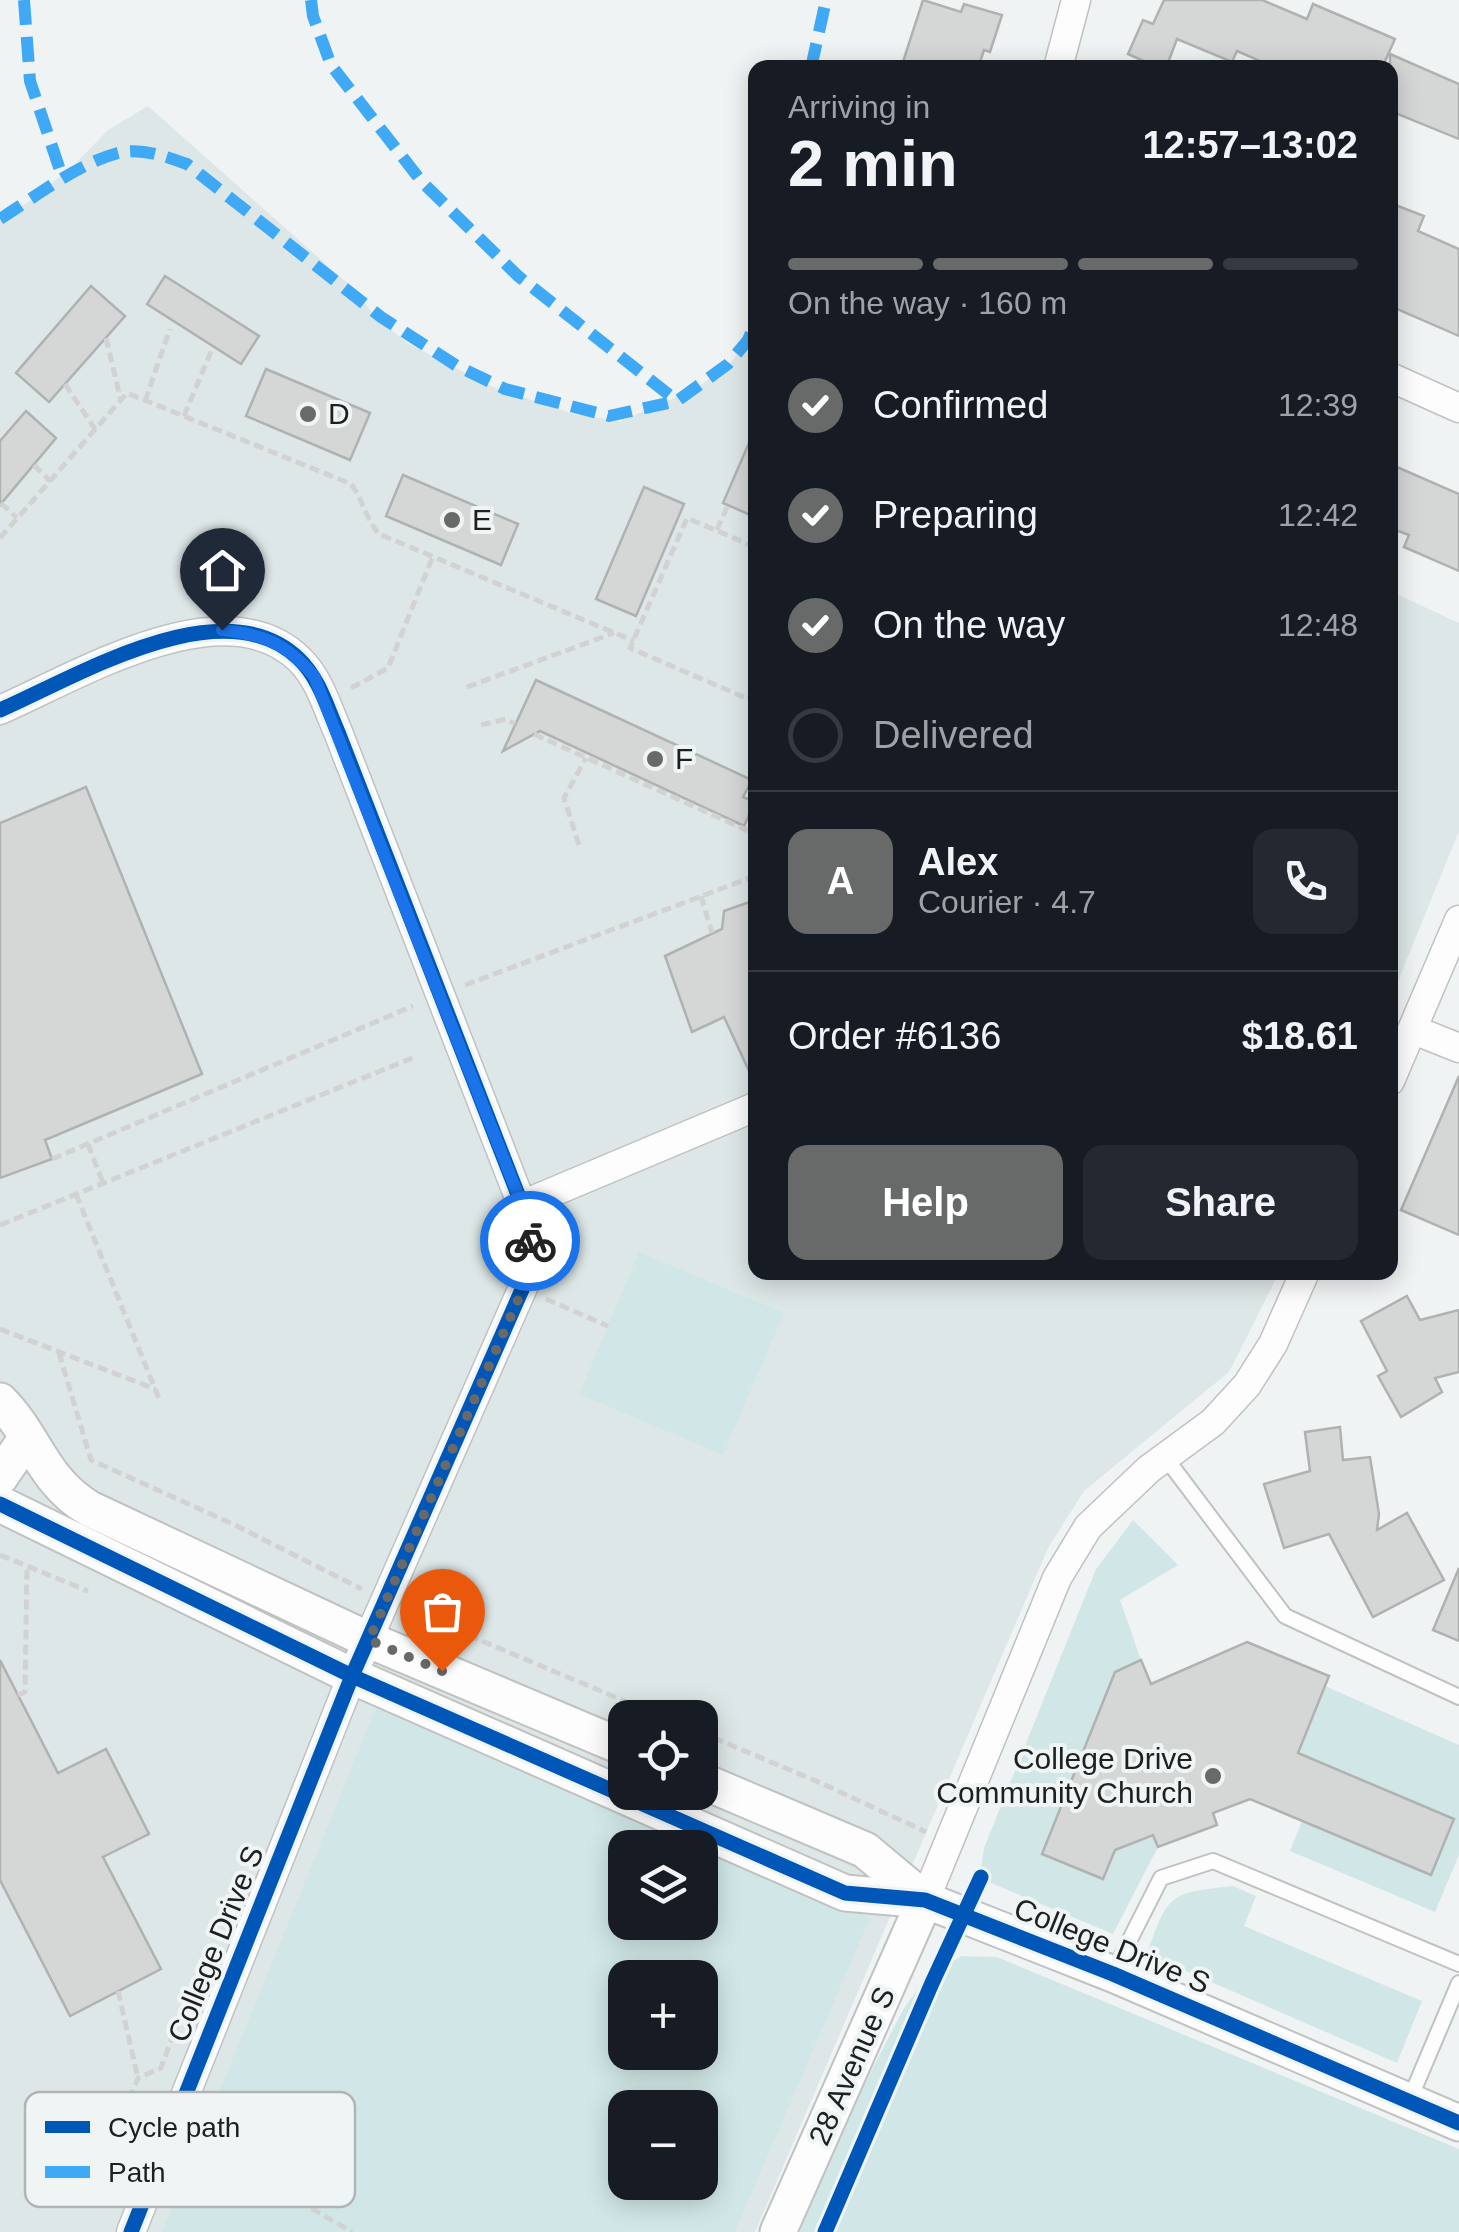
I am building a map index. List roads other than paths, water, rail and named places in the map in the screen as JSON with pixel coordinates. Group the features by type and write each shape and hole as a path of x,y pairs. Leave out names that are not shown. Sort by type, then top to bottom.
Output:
{"street":[{"path":"1060,60 1076,0"},
{"path":"1398,381 1459,408"},
{"name":"College Drive S","path":"0,710 160,639 189,632 222,630 251,634 276,642 298,658 314,676 325,702 522,1205 530,1243 522,1289 352,1676 186,2092"},
{"path":"1398,1064 1459,920"},
{"path":"1414,1030 1459,1048"},
{"path":"522,1205 748,1110"},
{"path":"925,1900 1057,1578 1088,1528 1166,1457 1212,1422 1247,1384 1274,1344 1302,1280"},
{"path":"0,1401 69,1497 369,1640 608,1741"},
{"path":"0,1477 26,1439"},
{"name":"College Drive S","path":"0,1504 352,1676 845,1894 925,1900 1113,1974 1459,2122"},
{"name":"College Drive S","path":"718,1788 864,1850 925,1900"},
{"name":"28 Avenue S","path":"778,2232 925,1900"},
{"name":"College Drive S","path":"130,2232 140,2207"}],"lane":[{"path":"1166,1457 1286,1616 1459,1697"},
{"path":"1113,1974 1162,1878 1213,1862 1459,1964"},
{"path":"1409,2101 1459,1982"}],"place":[{"name":"D","path":"308,414"},
{"name":"E","path":"452,520"},
{"name":"F","path":"655,759"},
{"name":"College Drive Community Church","path":"1213,1776"}]}
